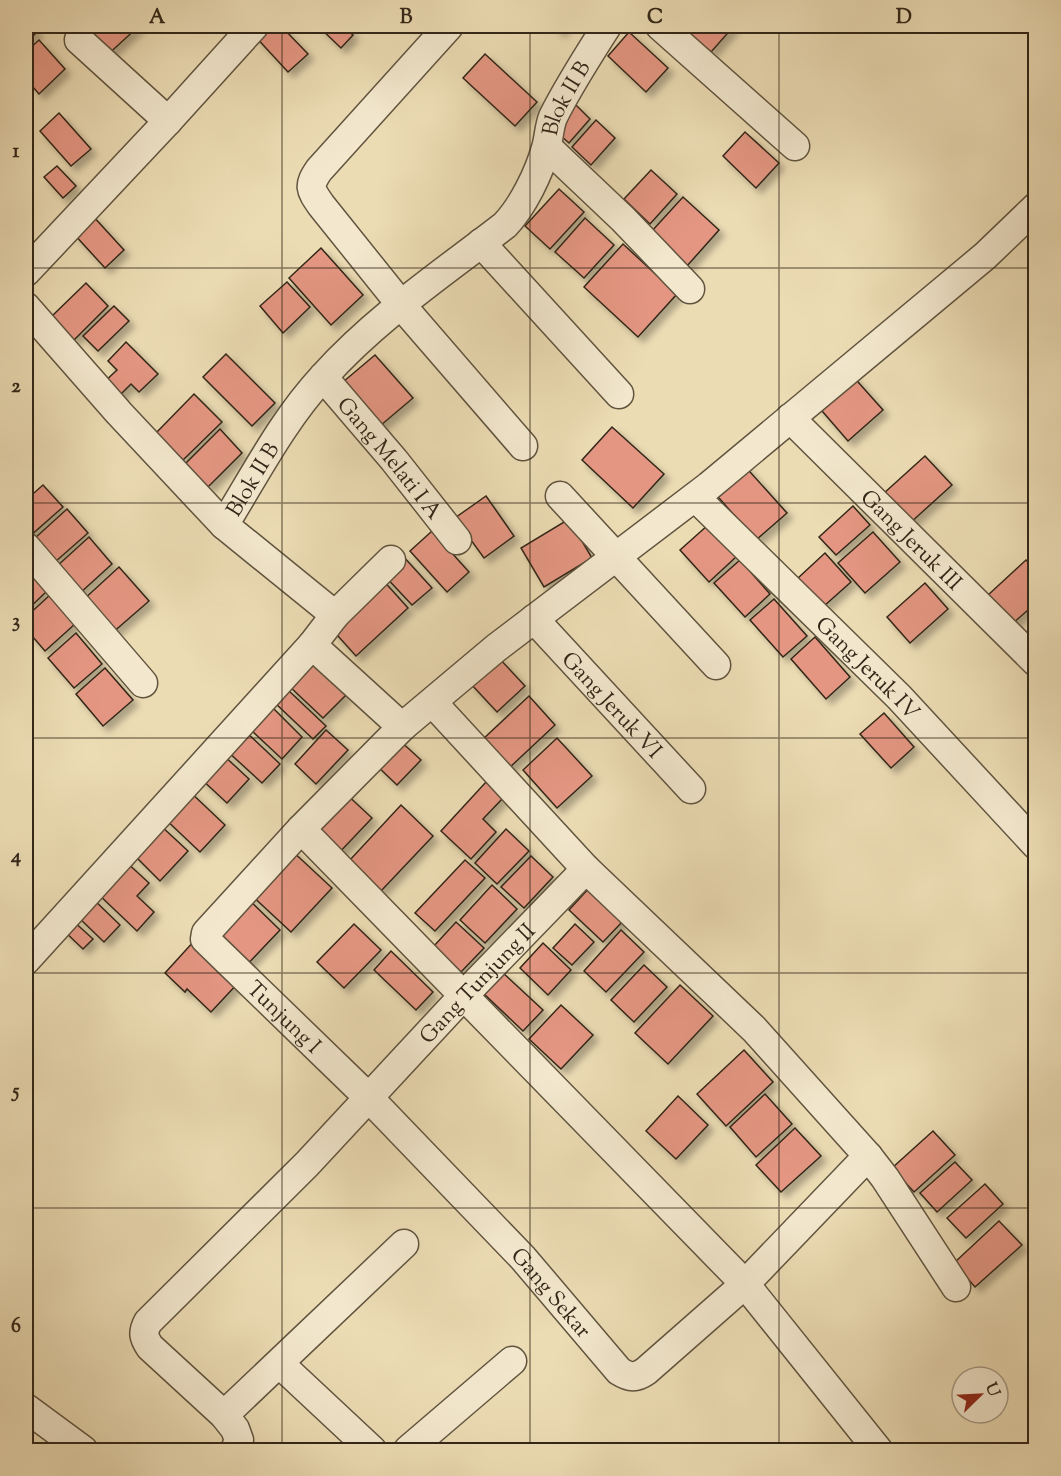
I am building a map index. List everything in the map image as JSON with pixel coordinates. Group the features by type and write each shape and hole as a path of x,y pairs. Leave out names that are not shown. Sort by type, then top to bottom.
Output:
{"street":[{"path":"26,272 168,122 254,26"},
{"path":"449,26 311,181 310,187 321,205 402,306 523,446"},
{"name":"Blok II B","path":"335,615 224,525 301,404 323,377 355,344 505,225 521,206 547,147 552,119 606,26"},
{"path":"660,26 795,146"},
{"path":"79,40 168,122"},
{"path":"547,147 623,219 690,289"},
{"path":"878,1450 745,1284 302,829 402,727 496,648 695,497 985,256 1035,207"},
{"path":"481,243 619,394"},
{"path":"26,307 119,413 224,525"},
{"name":"Gang Melati I A","path":"323,377 394,460 457,540"},
{"name":"Gang Jeruk III","path":"790,418 1035,662"},
{"path":"560,496 716,665"},
{"name":"Gang Jeruk IV","path":"695,497 899,697 1035,845"},
{"path":"26,547 143,683"},
{"path":"30,946 312,645 335,615 391,560"},
{"name":"Gang Jeruk VI","path":"534,619 691,789"},
{"path":"312,645 402,727"},
{"path":"433,703 586,869 754,1029 868,1156 885,1178 956,1287"},
{"name":"Tunjung I","path":"302,829 204,937 369,1098"},
{"name":"Gang Tunjung II","path":"224,1415 150,1347 144,1338 143,1330 155,1315 307,1164 464,995 586,869"},
{"name":"Gang Sekar","path":"369,1098 523,1258 620,1371 627,1376 635,1377 646,1371 745,1284"},
{"path":"745,1284 868,1156"},
{"path":"235,1450 239,1440 235,1429 224,1415 404,1244"},
{"path":"408,1450 513,1361"},
{"path":"279,1364 372,1450"},
{"path":"29,1418 83,1450"}],"building":[{"path":"26,26 32,26 37,32 26,43"},
{"path":"74,26 139,26 104,58"},
{"path":"262,26 281,26 308,54 288,72 253,34"},
{"path":"318,26 351,26 347,30 353,35 341,48"},
{"path":"553,26 565,26 560,32"},
{"path":"688,26 734,26 711,52 685,29"},
{"path":"629,32 668,68 646,92 608,56"},
{"path":"39,40 65,69 39,94 26,79 26,52"},
{"path":"485,54 537,102 515,126 463,78"},
{"path":"575,104 590,119 569,143 552,128"},
{"path":"59,113 91,149 71,166 40,131"},
{"path":"596,120 615,138 591,165 572,147"},
{"path":"745,132 779,163 756,188 723,156"},
{"path":"57,166 76,186 63,198 44,177"},
{"path":"651,170 677,194 650,224 624,199"},
{"path":"559,189 584,212 550,249 525,226"},
{"path":"683,197 719,230 687,266 651,232"},
{"path":"92,215 124,250 105,268 73,233"},
{"path":"585,218 614,245 584,278 555,252"},
{"path":"623,244 677,294 638,337 584,287"},
{"path":"321,248 363,295 331,325 289,278"},
{"path":"287,282 310,307 283,333 260,306"},
{"path":"86,283 108,306 74,340 51,317"},
{"path":"114,306 129,321 98,351 83,336"},
{"path":"126,342 158,374 139,392 131,384 116,399 102,384 117,370 108,361"},
{"path":"226,354 275,403 252,426 203,377"},
{"path":"375,355 413,398 374,431 337,387"},
{"path":"850,373 883,410 848,441 816,404"},
{"path":"194,394 222,422 183,460 156,433"},
{"path":"612,427 664,474 633,508 582,460"},
{"path":"220,429 242,453 208,487 185,464"},
{"path":"925,456 952,485 909,524 883,494"},
{"path":"742,463 787,513 756,540 712,490"},
{"path":"43,485 63,507 30,536 26,530 26,500"},
{"path":"486,496 514,536 484,558 455,518"},
{"path":"853,506 870,525 836,555 819,537"},
{"path":"67,509 88,533 55,562 34,539"},
{"path":"569,519 592,558 544,587 521,548"},
{"path":"708,525 736,557 709,582 680,550"},
{"path":"432,531 469,572 447,592 410,551"},
{"path":"873,532 900,562 865,593 838,563"},
{"path":"89,537 112,564 79,594 56,567"},
{"path":"825,553 851,582 824,606 798,578"},
{"path":"402,555 432,588 412,605 382,573"},
{"path":"740,560 770,594 745,617 714,583"},
{"path":"1026,560 1036,570 1036,603 1012,624 987,596"},
{"path":"119,567 149,601 111,634 82,601"},
{"path":"26,569 46,592 26,611"},
{"path":"381,578 408,608 356,656 329,626"},
{"path":"925,583 948,609 910,643 887,617"},
{"path":"50,595 75,624 45,651 26,629 26,617"},
{"path":"774,599 807,636 783,657 750,620"},
{"path":"76,633 102,664 74,688 48,658"},
{"path":"815,637 850,677 826,699 791,659"},
{"path":"498,657 525,686 497,712 470,683"},
{"path":"310,661 346,695 323,718 288,685"},
{"path":"105,668 133,700 103,726 76,694"},
{"path":"288,690 326,726 313,739 275,703"},
{"path":"529,696 555,725 508,769 482,740"},
{"path":"273,708 302,737 282,759 252,731"},
{"path":"884,713 914,747 891,768 860,734"},
{"path":"244,730 280,764 262,783 226,750"},
{"path":"326,730 348,750 316,784 295,764"},
{"path":"397,738 421,760 397,785 374,763"},
{"path":"557,738 592,776 557,808 523,770"},
{"path":"221,753 249,779 227,803 199,777"},
{"path":"486,782 503,798 483,819 496,832 471,859 441,831"},
{"path":"187,789 225,825 200,852 162,816"},
{"path":"343,791 372,818 337,855 309,828"},
{"path":"401,805 433,836 381,891 349,861"},
{"path":"160,825 188,851 160,881 133,854"},
{"path":"506,829 529,851 497,884 475,863"},
{"path":"289,848 332,888 291,932 248,892"},
{"path":"531,856 553,877 524,908 501,887"},
{"path":"124,860 149,883 137,896 154,912 137,931 95,891"},
{"path":"465,860 485,878 435,931 415,913"},
{"path":"492,885 517,909 485,943 460,920"},
{"path":"590,887 624,920 603,942 569,910"},
{"path":"244,895 280,930 241,971 205,937"},
{"path":"91,897 120,925 104,942 75,914"},
{"path":"71,919 93,939 83,949 62,929"},
{"path":"456,922 484,948 461,972 434,946"},
{"path":"354,924 381,950 344,988 317,962"},
{"path":"575,924 594,942 572,965 553,948"},
{"path":"621,930 644,952 606,992 584,971"},
{"path":"195,940 239,982 211,1012 187,989 185,992 165,973"},
{"path":"543,943 571,970 548,995 520,968"},
{"path":"391,951 433,992 416,1010 374,970"},
{"path":"644,965 667,987 634,1022 611,1000"},
{"path":"502,972 543,1010 523,1031 483,993"},
{"path":"680,985 713,1016 668,1064 635,1033"},
{"path":"561,1005 593,1035 561,1069 529,1039"},
{"path":"744,1050 773,1082 726,1126 697,1094"},
{"path":"765,1094 792,1124 756,1157 730,1127"},
{"path":"678,1096 708,1125 676,1159 646,1131"},
{"path":"795,1128 821,1156 781,1192 756,1165"},
{"path":"933,1131 955,1155 914,1192 892,1168"},
{"path":"955,1162 972,1180 937,1212 920,1193"},
{"path":"985,1184 1003,1204 966,1238 947,1218"},
{"path":"999,1221 1022,1245 975,1287 954,1263"}]}
